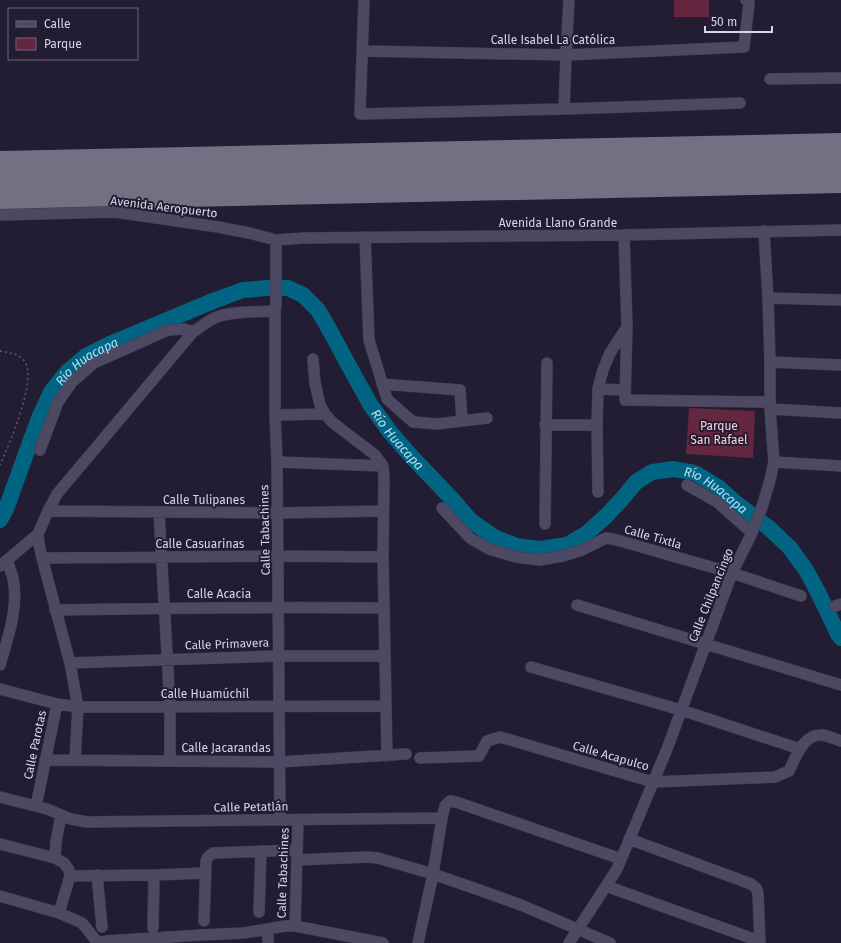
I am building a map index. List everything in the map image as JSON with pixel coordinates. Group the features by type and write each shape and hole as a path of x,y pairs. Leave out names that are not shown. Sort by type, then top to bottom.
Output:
{"street":[{"path":"364,0 360,114 740,103"},
{"path":"564,109 569,0"},
{"name":"Calle Isabel La Católica","path":"362,51 566,55 744,47 749,3 746,0"},
{"path":"770,79 841,78"},
{"name":"Avenida Aeropuerto","path":"0,216 115,212 218,226 276,240"},
{"name":"Avenida Llano Grande","path":"276,240 304,238 624,235 841,230"},
{"name":"Calle Chilpancingo","path":"569,943 616,869 666,749 732,573 752,533 770,480 774,462 770,405 768,298 764,231"},
{"path":"624,235 627,326 625,400 770,405 841,413"},
{"path":"365,237 369,340 387,399 413,422 437,424 487,418"},
{"name":"Calle Tabachines","path":"276,240 275,415 277,462 280,820"},
{"path":"768,298 841,300"},
{"path":"0,665 12,620 14,602 13,579 3,563 38,534 57,494 193,332 209,321 227,314 276,308"},
{"path":"598,492 598,389 603,370 610,353 627,326"},
{"path":"40,450 58,402 72,382 94,363 168,330 184,329 193,332"},
{"path":"313,359 315,383 320,405 325,414 332,422 375,456 383,466 386,756"},
{"path":"770,362 841,365"},
{"path":"545,524 545,426 547,363"},
{"path":"382,384 460,390 462,421"},
{"path":"598,389 626,390"},
{"path":"275,415 325,414"},
{"path":"545,426 597,425"},
{"path":"277,462 383,466"},
{"path":"774,462 841,466"},
{"path":"687,485 717,502 752,533"},
{"name":"Calle Tixtla","path":"442,508 470,538 489,549 516,557 540,560 563,556 582,550 606,538 732,573 801,596"},
{"name":"Calle Tulipanes","path":"48,511 277,513 383,511"},
{"path":"160,512 170,707 170,761"},
{"path":"38,534 42,558 70,663 78,707 75,760"},
{"name":"Calle Casuarinas","path":"42,558 278,556 383,557"},
{"path":"577,605 841,685"},
{"name":"Calle Acacia","path":"55,610 278,607 384,608"},
{"name":"Calle Primavera","path":"70,663 279,656 385,656"},
{"path":"531,666 681,710 800,749"},
{"path":"0,688 57,704"},
{"name":"Calle Parotas","path":"36,806 57,704 78,707"},
{"name":"Calle Huamúchil","path":"78,707 386,706"},
{"name":"Calle Acapulco","path":"420,758 480,756 487,741 500,737 653,782 775,777 790,771 800,749 810,738 822,735 841,741"},
{"name":"Calle Jacarandas","path":"46,760 280,762 406,754"},
{"path":"0,797 47,809 61,815 56,842 55,858"},
{"path":"418,943 433,874 442,818 445,806 450,801 620,859"},
{"name":"Calle Petatlán","path":"61,815 70,819 87,822 442,818"},
{"name":"Calle Tabachines","path":"295,926 298,820"},
{"path":"606,886 760,942 758,893 756,888 751,884 629,839"},
{"path":"0,844 55,858 64,863 69,870 70,876 59,913"},
{"path":"259,912 261,851"},
{"path":"204,921 205,873 206,861 208,857 213,853 261,851 297,855 378,858 482,890 610,943"},
{"path":"70,876 205,873"},
{"path":"97,875 102,927"},
{"path":"153,928 154,875"},
{"path":"0,896 59,913 82,923 98,943 106,941 244,933 285,926 295,926 383,943"},
{"path":"268,929 268,943"}],"path":[{"path":"0,351 18,355 25,362 28,373 24,403 0,465"}],"green space":[{"path":"674,0 709,0 709,17 674,17"},
{"name":"Parque San Rafael","path":"689,408 755,411 753,458 686,454"}],"waterway":[{"name":"Río Huacapa","path":"0,520 6,509 39,418 51,392 67,372 86,356 110,344 243,290 288,288 303,295 318,310 370,404 390,432 470,520 494,537 516,546 539,549 567,545 586,534 606,516 636,482 652,472 674,469 695,473 718,487 769,528 790,548 806,570 841,638"}],"runway":[{"path":"0,181 841,163"}]}
